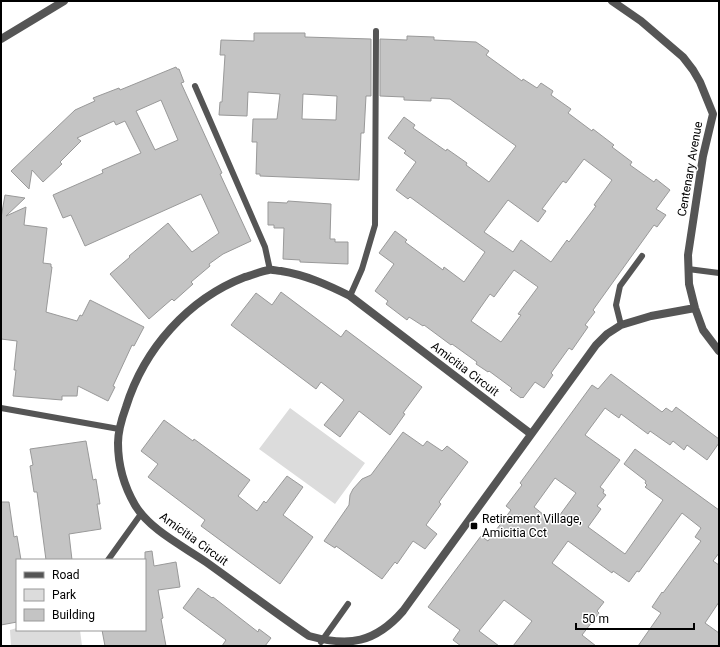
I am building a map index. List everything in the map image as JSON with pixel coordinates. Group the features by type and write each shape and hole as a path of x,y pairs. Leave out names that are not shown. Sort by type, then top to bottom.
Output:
{"street":[{"path":"1,40 64,1"},
{"name":"Centenary Avenue","path":"612,1 641,21 683,57 700,82 716,114 703,156 688,255 688,269 689,284 702,330 719,351"},
{"name":"Amicitia Circuit","path":"531,434 350,296 325,284 296,273 270,270 254,274 225,286 213,293 190,310 172,328 149,356 139,372 119,429 118,443 122,474 128,490 141,514 163,533 205,561 309,636 322,642 353,645 366,641 379,634 392,624 454,542 596,344 607,334 621,325 651,316 695,308"}],"lane":[{"path":"350,296 362,269 375,225 376,31"},
{"path":"195,86 265,248 270,270"},
{"path":"621,325 616,305 620,286 642,256"},
{"path":"688,269 719,273"},
{"path":"1,408 119,429"},
{"path":"109,559 141,514"},
{"path":"322,642 348,604"}],"green space":[{"path":"290,408 365,463 335,504 259,449"},
{"path":"16,628 16,631 80,631 82,646 11,646 10,630"}],"building":[{"path":"254,33 305,33 305,37 371,39 371,96 366,96 364,133 361,133 359,180 260,176 260,174 256,174 257,142 252,142 253,119 277,119 280,94 248,92 247,116 219,115 220,102 222,102 225,55 220,55 221,40 254,41","holes":["303,94 337,96 336,120 302,119"]},
{"path":"407,36 434,37 434,40 476,42 489,51 486,55 522,81 523,79 537,88 541,83 553,91 551,95 571,109 568,113 614,145 612,147 632,162 630,165 654,182 656,179 670,190 656,209 666,215 657,227 654,225 593,310 595,312 585,325 588,327 572,350 569,348 551,373 553,375 544,388 535,382 523,398 510,390 512,388 489,371 488,372 476,364 477,362 424,325 423,326 409,317 407,320 386,304 388,301 375,291 394,264 379,253 395,231 407,240 405,242 443,270 444,267 464,282 485,252 410,197 408,199 396,190 416,162 404,153 406,151 388,138 404,117 415,125 413,128 446,151 447,149 467,163 466,165 489,182 516,146 450,99 431,98 431,101 404,100 404,97 380,96 380,39 407,40","holes":["584,159 612,180 594,205 596,206 569,242 567,240 551,262 521,240 513,252 484,232 508,200 538,222 546,211 542,209 563,181 566,183","514,270 538,287 518,314 521,315 501,342 471,321 490,294 494,297"]},
{"path":"176,67 179,69 184,82 181,83 222,173 220,174 251,241 223,254 209,264 210,266 191,282 193,284 174,301 172,299 149,319 110,274 168,223 192,252 219,233 201,194 85,246 71,215 63,218 53,195 103,173 102,170 141,153 125,121 116,125 114,121 77,138 81,141 60,162 62,164 43,182 32,170 29,189 11,171 75,110 95,101 93,98 119,88 120,90","holes":["161,100 178,140 155,150 136,111"]},
{"path":"5,195 25,198 6,216 26,207 24,225 47,228 43,263 51,264 52,267 46,312 77,321 80,315 82,316 90,300 144,327 134,346 132,345 113,386 115,387 108,401 78,386 77,396 62,396 62,400 13,396 17,341 1,339 1,218"},
{"path":"288,201 331,204 330,239 335,239 335,242 348,242 348,264 300,262 300,260 283,259 284,228 274,228 274,225 268,225 268,202 287,203"},
{"path":"281,292 341,337 346,330 422,387 403,413 405,414 390,435 359,411 340,437 324,425 344,400 321,382 316,389 231,325 256,293 272,305"},
{"path":"611,374 662,412 666,408 672,412 676,407 719,439 719,443 707,460 687,445 684,450 673,441 670,445 650,431 648,434 621,414 619,418 605,408 585,435 620,460 600,487 604,490 603,493 606,495 597,506 601,509 588,527 625,554 663,500 645,487 647,485 645,483 646,481 624,464 635,449 719,510 719,553 713,561 719,565 719,602 705,623 719,633 719,646 638,646 661,613 652,607 701,541 695,537 701,528 682,513 639,572 637,571 629,582 613,571 612,573 568,541 552,563 604,602 597,611 599,613 582,635 596,646 513,646 532,621 504,600 479,631 499,646 461,646 453,640 460,630 428,607 481,536 488,541 511,510 506,506 522,485 520,483 592,385 598,389","holes":["555,478 576,493 554,523 534,507"]},
{"path":"164,420 193,441 194,439 250,480 238,496 257,511 264,501 266,503 287,476 303,487 283,515 313,537 280,584 201,526 205,520 148,477 158,464 141,451"},
{"path":"403,432 423,446 427,441 442,451 447,446 468,462 439,502 441,504 426,525 437,534 425,549 413,541 397,564 395,562 382,579 336,546 335,548 324,541 349,505 350,495 353,489 362,479 371,475"},
{"path":"86,441 93,480 96,479 100,504 97,504 101,529 69,534 72,559 46,559 37,492 34,492 30,466 33,465 30,449"},
{"path":"1,502 9,502 14,537 17,536 21,559 16,559 16,622 1,625"},
{"path":"152,551 154,566 176,562 180,587 158,590 166,646 105,646 102,631 146,631 145,552"},
{"path":"198,588 212,598 213,597 258,632 259,629 271,638 265,646 222,646 226,640 183,608"}],"place":[{"name":"Retirement Village, Amicitia Cct","path":"474,526"}]}
